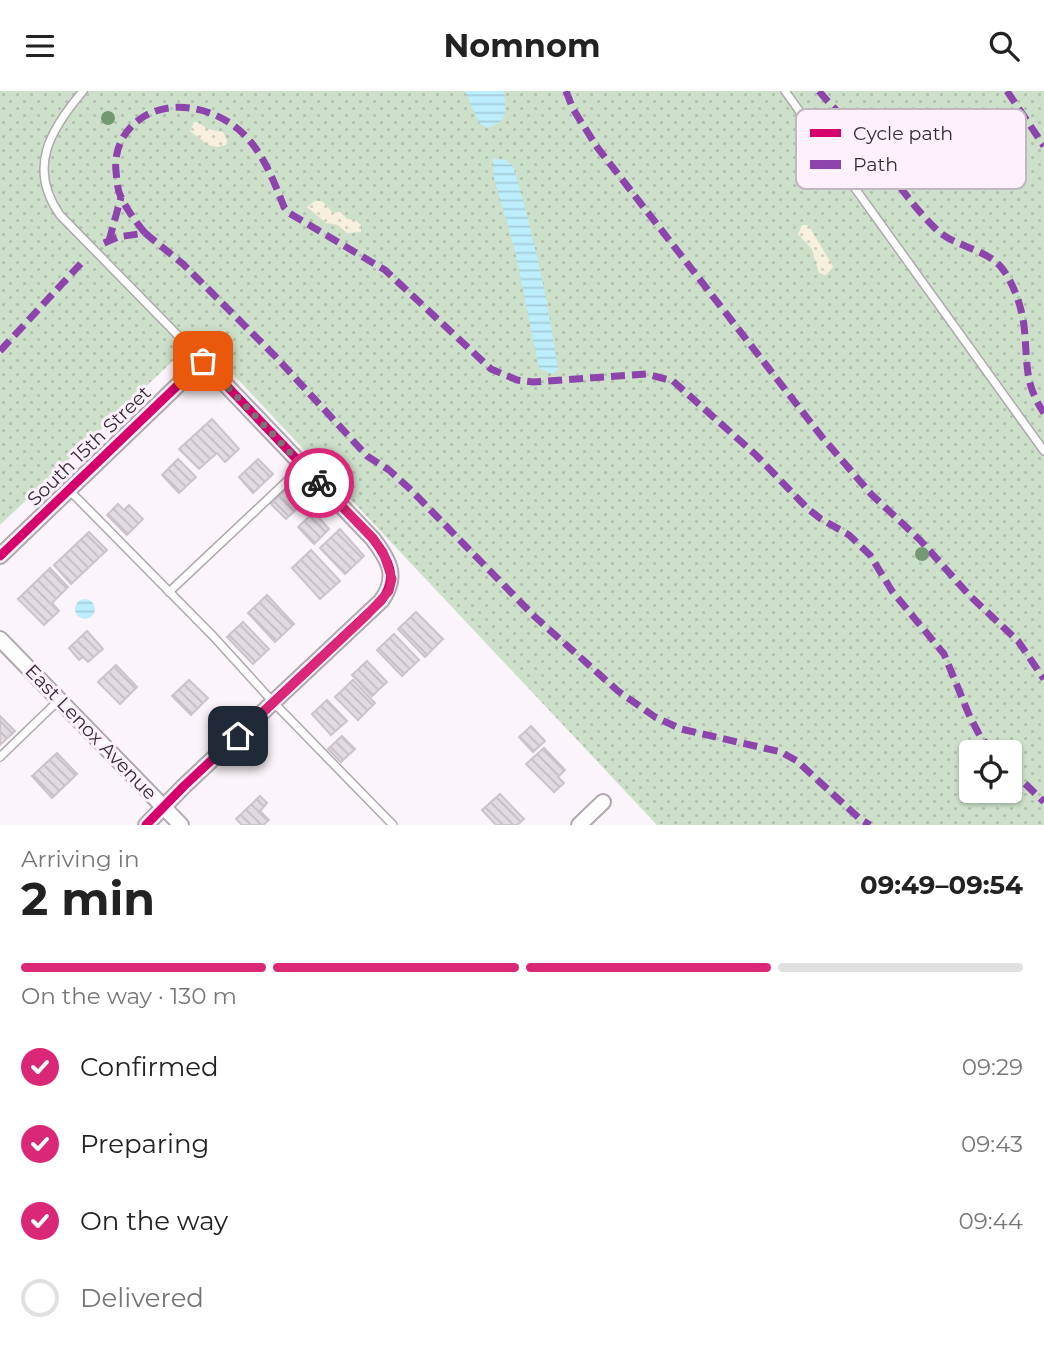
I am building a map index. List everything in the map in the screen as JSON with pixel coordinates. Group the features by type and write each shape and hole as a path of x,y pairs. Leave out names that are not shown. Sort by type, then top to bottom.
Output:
{"street":[{"path":"146,825 381,601 389,591 392,579 383,552 373,538 203,361"},
{"name":"South 15th Street","path":"0,556 203,361"},
{"name":"East Lenox Avenue","path":"0,639 181,825"},
{"path":"579,825 604,802"}],"lane":[{"path":"83,91 57,126 47,148 43,167 47,192 60,215 203,361"},
{"path":"785,91 798,109"},
{"path":"856,189 1044,451"},
{"path":"169,591 303,466"},
{"path":"69,490 393,825"},
{"path":"0,757 60,699"}],"green space":[{"path":"0,91 1044,91 1044,825 657,825 198,337 0,525"}],"sand":[{"path":"194,122 207,129 223,132 226,145 216,147 207,144 190,131"},
{"path":"315,201 322,201 333,213 340,212 347,219 355,220 361,225 361,232 347,233 338,225 326,223 307,207"},
{"path":"802,225 810,228 833,267 826,275 819,273 812,249 798,234"}],"water":[{"path":"465,91 504,91 503,118 488,128 479,123"},
{"path":"493,159 506,160 513,166 520,191 550,317 558,369 553,374 539,368 515,251 494,178"},
{"path":"85,599 92,602 95,609 92,616 85,619 78,616 75,609 78,602"}],"building":[{"path":"212,419 239,449 225,462 217,453 199,469 179,449"},
{"path":"178,459 196,477 179,493 162,475"},
{"path":"258,459 273,474 253,493 239,477"},
{"path":"288,487 303,503 286,519 271,504"},
{"path":"118,504 124,510 129,505 143,519 127,535 107,515"},
{"path":"314,512 329,529 314,544 298,527"},
{"path":"340,529 364,556 345,574 320,548"},
{"path":"89,532 107,550 71,584 54,565"},
{"path":"311,550 340,581 320,599 292,568"},
{"path":"50,568 68,587 52,603 59,611 44,625 18,599"},
{"path":"267,595 294,624 275,642 248,613"},
{"path":"416,612 443,639 425,657 398,629"},
{"path":"243,622 269,649 253,664 227,637"},
{"path":"87,631 103,649 88,662 83,657 79,660 69,648"},
{"path":"394,634 419,660 402,676 377,650"},
{"path":"367,661 387,682 372,696 352,675"},
{"path":"116,665 137,687 120,704 98,682"},
{"path":"189,680 208,698 191,715 172,696"},
{"path":"353,680 375,703 358,720 335,697"},
{"path":"327,700 347,721 331,735 312,714"},
{"path":"0,716 15,731 0,745"},
{"path":"531,726 545,741 533,752 519,737"},
{"path":"342,736 355,749 341,762 328,749"},
{"path":"544,748 565,770 558,777 564,783 554,792 526,764"},
{"path":"57,753 77,774 52,798 32,776"},
{"path":"500,794 524,819 517,825 496,825 482,810"},
{"path":"260,796 267,803 260,811 269,820 263,825 242,825 236,819"}],"marked path":[{"path":"566,91 573,109 597,147 822,437 871,494 920,540 969,595 1018,641 1044,679"},
{"path":"819,91 836,109"},
{"path":"1007,91 1019,109"},
{"path":"145,233 123,202 119,191 116,164 119,145 130,128 148,114 179,107 210,113 239,130 256,148 289,213 385,270 491,369 517,380 533,382 646,374 673,381 756,455 807,508 849,535 870,555 892,591 944,654 970,717 983,740"},
{"path":"1026,119 1044,146"},
{"path":"901,189 937,230 982,253 1004,271 1019,304 1024,326 1029,381 1044,413"},
{"path":"109,241 121,197"},
{"path":"104,243 118,237 145,233 183,264 274,355 367,456 389,470 410,489 534,616 618,691 655,717 681,729 781,752 797,761 870,825"},
{"path":"0,351 85,259"},
{"path":"1022,781 1044,802"}],"cycle path":[{"path":"0,556 203,361 373,539 384,554 391,576 381,601 146,825"}],"way so far":[{"path":"203,361 319,483"}],"route":[{"path":"238,736 366,616 389,591 392,579 383,552 373,538 319,483"}]}
